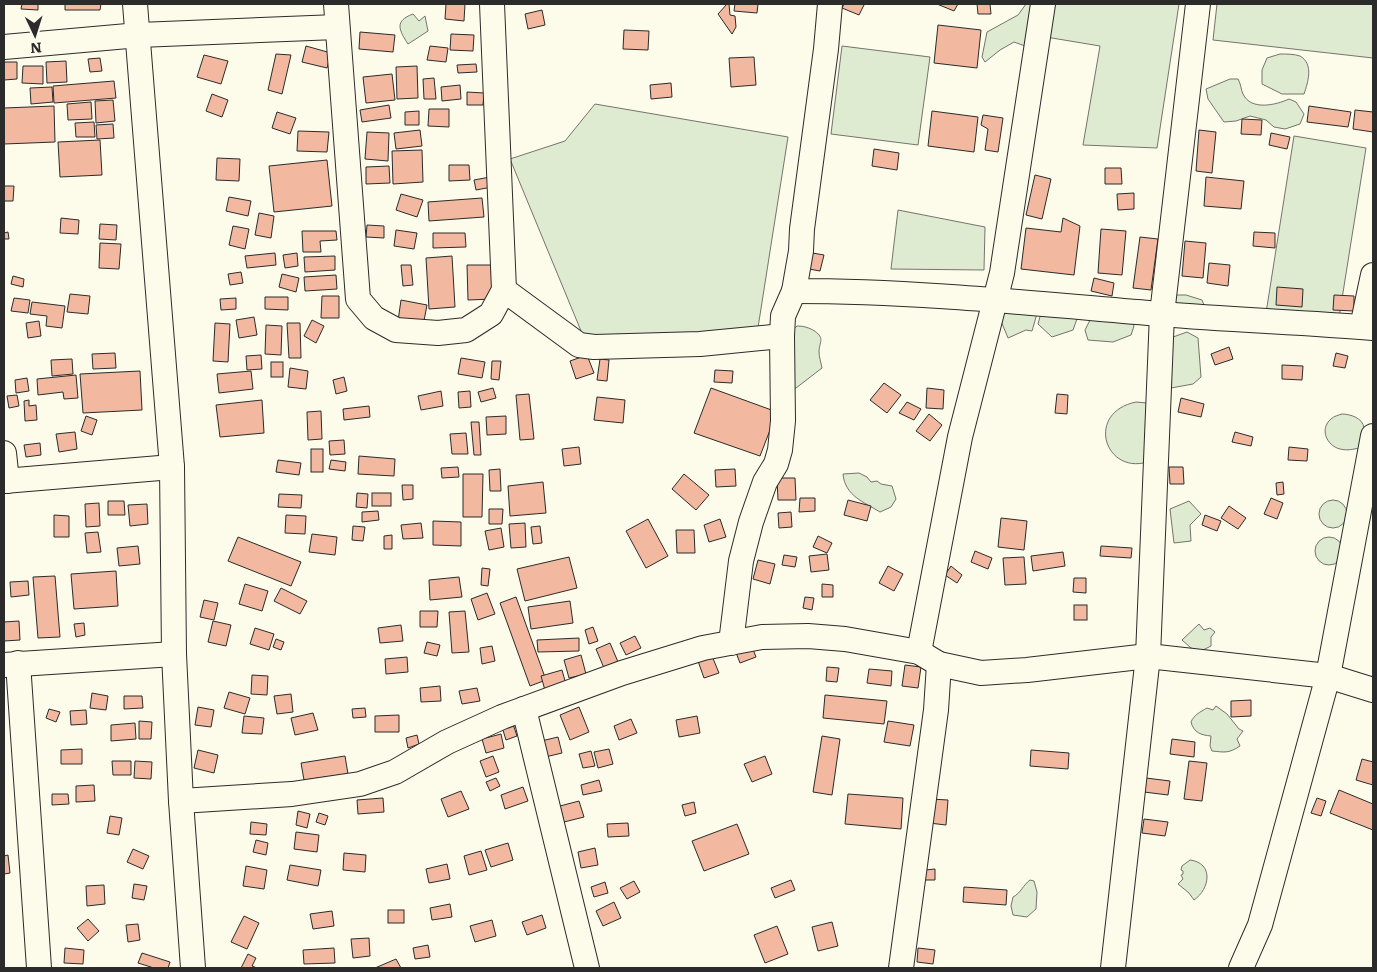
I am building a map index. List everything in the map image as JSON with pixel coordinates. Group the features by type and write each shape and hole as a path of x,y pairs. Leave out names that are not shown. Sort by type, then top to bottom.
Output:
{"street":[{"path":"135,4 172,467 174,654 181,801 193,968"},
{"path":"336,4 358,300 374,318 396,330 438,333 466,330 491,314 504,290 492,4"},
{"path":"731,643 742,561 751,522 764,482 776,464 780,450 783,421 782,336 784,316 794,292 801,251 802,229 826,49 830,4"},
{"path":"919,652 960,437 1002,273 1043,4"},
{"path":"1113,968 1148,656 1162,314 1198,4"},
{"path":"4,47 139,36 337,27"},
{"path":"794,292 852,291 996,300 1162,314 1368,328 1373,275"},
{"path":"504,290 579,345 594,347 700,344 782,336"},
{"path":"1241,968 1260,925 1328,676 1373,436"},
{"path":"4,453 5,481 172,467"},
{"path":"181,801 292,794 360,784 395,772 447,742 502,717 622,673 703,648 762,638 808,636 845,639 919,652 939,664 981,673 1027,670 1148,656 1328,676 1373,690"},
{"path":"39,968 11,664 174,654"},
{"path":"901,968 936,710 939,664"},
{"path":"524,710 586,968"}],"green space":[{"path":"1026,4 1046,7 1049,4 1179,4 1157,148 1083,145 1100,46 1046,37 1028,47 1014,42 985,62 982,57 987,32 1018,15"},
{"path":"1217,4 1373,4 1373,58 1213,40"},
{"path":"413,14 419,21 425,16 428,31 408,44 400,26 403,20"},
{"path":"842,46 930,57 918,145 831,134"},
{"path":"1280,54 1300,56 1307,64 1309,74 1304,94 1282,94 1262,84 1262,70 1267,58"},
{"path":"1230,79 1238,79 1243,94 1252,103 1271,105 1289,99 1296,102 1304,114 1300,124 1285,129 1274,127 1266,120 1250,116 1236,121 1224,122 1208,99 1206,89"},
{"path":"595,104 788,137 757,334 586,343 510,159 565,141"},
{"path":"1294,136 1366,148 1338,324 1266,313"},
{"path":"898,210 985,227 984,270 891,269"},
{"path":"1177,295 1186,295 1202,300 1206,310 1163,302"},
{"path":"1042,296 1032,331 1026,330 1008,338 999,316 1003,308"},
{"path":"1096,308 1130,317 1134,326 1131,335 1113,342 1088,340 1085,330"},
{"path":"1041,313 1078,316 1073,330 1052,337 1038,324"},
{"path":"797,326 813,330 820,337 819,353 822,368 796,388 788,390 791,331"},
{"path":"1187,332 1198,338 1201,377 1193,384 1171,388 1167,385 1173,337"},
{"path":"1136,402 1147,403 1153,460 1137,464 1123,461 1113,453 1107,443 1106,430 1110,419 1120,408"},
{"path":"1342,414 1356,417 1363,425 1364,432 1360,448 1340,449 1328,441 1325,432 1327,423 1334,417"},
{"path":"859,473 867,477 871,482 877,481 881,484 892,486 896,499 891,507 880,512 851,493 847,488 843,474"},
{"path":"1333,500 1343,504 1347,514 1343,524 1333,528 1323,524 1319,514 1323,504"},
{"path":"1189,501 1201,514 1190,525 1191,541 1174,543 1170,509"},
{"path":"1329,537 1339,541 1343,551 1339,561 1329,565 1319,561 1315,551 1319,541"},
{"path":"1199,624 1204,630 1210,628 1215,632 1211,637 1211,646 1201,651 1191,648 1182,640"},
{"path":"1216,706 1227,714 1239,729 1243,731 1237,739 1240,746 1236,749 1223,752 1212,751 1210,746 1211,736 1198,733 1194,729 1191,722 1194,717 1207,708 1213,710"},
{"path":"1190,860 1198,862 1203,866 1207,877 1204,890 1194,900 1178,884 1183,879 1181,875 1183,874 1182,866"},
{"path":"1030,880 1034,881 1037,892 1036,909 1027,917 1013,915 1011,906 1013,897"}],"building":[{"path":"22,4 38,4 38,10 21,9"},
{"path":"65,4 101,4 100,10 65,10"},
{"path":"446,4 465,4 464,21 445,19"},
{"path":"729,4 730,15 735,16 736,27 732,34 718,14"},
{"path":"735,4 758,4 757,13 734,11"},
{"path":"844,4 864,5 859,15 842,8"},
{"path":"937,4 958,4 954,11"},
{"path":"977,4 990,4 991,14 978,14"},
{"path":"542,10 545,25 528,29 525,14"},
{"path":"938,25 981,30 977,68 934,63"},
{"path":"624,30 649,31 648,50 623,49"},
{"path":"360,32 395,35 393,52 359,49"},
{"path":"451,34 474,35 473,51 450,50"},
{"path":"306,46 331,53 327,68 302,62"},
{"path":"430,46 448,48 446,62 427,60"},
{"path":"276,54 291,55 282,94 268,90"},
{"path":"204,55 228,61 221,84 197,77"},
{"path":"754,57 756,85 731,87 729,58"},
{"path":"100,58 102,71 90,72 88,59"},
{"path":"66,61 67,82 47,83 46,62"},
{"path":"4,62 17,62 17,79 4,80"},
{"path":"476,64 477,72 458,73 457,65"},
{"path":"23,66 43,66 43,84 22,83"},
{"path":"417,66 418,98 397,99 396,67"},
{"path":"392,74 395,100 366,103 363,77"},
{"path":"434,78 436,99 424,99 423,79"},
{"path":"114,81 116,98 54,103 53,86"},
{"path":"671,83 672,97 651,99 650,85"},
{"path":"460,85 461,99 442,101 441,87"},
{"path":"52,87 53,102 31,104 30,88"},
{"path":"467,92 484,93 483,105 467,105"},
{"path":"212,94 228,100 222,117 206,111"},
{"path":"113,100 115,121 96,123 95,101"},
{"path":"91,102 92,119 68,120 67,104"},
{"path":"389,105 391,118 362,122 360,110"},
{"path":"54,106 55,142 4,144 4,108"},
{"path":"1309,106 1351,112 1348,127 1307,122"},
{"path":"429,109 449,109 449,127 428,126"},
{"path":"1355,110 1373,112 1373,132 1353,129"},
{"path":"419,111 419,125 405,125 405,112"},
{"path":"932,111 978,117 974,152 928,146"},
{"path":"277,112 296,118 290,134 272,128"},
{"path":"983,115 1003,118 998,152 985,150 988,129 981,125"},
{"path":"1242,119 1262,120 1261,135 1241,134"},
{"path":"94,122 95,137 76,137 75,123"},
{"path":"113,124 114,138 97,139 96,125"},
{"path":"420,130 422,146 396,149 394,133"},
{"path":"1199,130 1216,132 1212,173 1196,171"},
{"path":"298,131 329,132 327,152 297,151"},
{"path":"367,132 389,133 388,161 365,159"},
{"path":"1271,133 1290,137 1287,149 1269,145"},
{"path":"100,140 102,175 60,177 58,142"},
{"path":"874,149 899,153 897,170 872,166"},
{"path":"422,150 423,182 393,184 392,151"},
{"path":"217,158 240,159 239,181 216,180"},
{"path":"327,160 332,206 274,212 269,166"},
{"path":"449,165 469,165 470,180 449,181"},
{"path":"389,166 390,183 366,184 366,167"},
{"path":"1105,168 1121,168 1122,184 1105,184"},
{"path":"1035,175 1051,179 1042,219 1026,215"},
{"path":"490,177 492,187 476,190 474,180"},
{"path":"1206,177 1244,181 1241,209 1204,206"},
{"path":"4,186 14,186 13,201 4,201"},
{"path":"1134,193 1134,209 1118,210 1117,194"},
{"path":"401,194 423,200 417,217 396,210"},
{"path":"229,197 251,201 248,216 226,211"},
{"path":"482,198 484,217 429,221 428,202"},
{"path":"259,213 274,216 271,238 255,235"},
{"path":"61,218 79,220 78,234 60,233"},
{"path":"1063,218 1080,226 1074,275 1021,269 1026,228 1061,232"},
{"path":"100,224 117,225 116,240 99,239"},
{"path":"367,225 384,226 384,238 366,237"},
{"path":"233,226 249,229 245,249 229,245"},
{"path":"1101,229 1126,231 1122,275 1098,273"},
{"path":"396,230 417,233 414,249 394,246"},
{"path":"302,231 336,231 337,240 320,241 321,252 303,252"},
{"path":"8,232 9,239 4,239 4,233"},
{"path":"1254,232 1275,233 1275,248 1253,246"},
{"path":"433,233 465,233 466,247 433,248"},
{"path":"1140,237 1158,239 1151,290 1133,288"},
{"path":"1185,241 1206,243 1203,278 1182,276"},
{"path":"100,243 121,244 119,269 99,268"},
{"path":"801,251 824,255 820,271 798,267"},
{"path":"275,253 276,265 247,268 245,256"},
{"path":"297,253 298,266 285,268 283,255"},
{"path":"335,256 335,270 305,272 304,257"},
{"path":"452,256 455,307 429,309 426,258"},
{"path":"1209,263 1230,265 1228,286 1207,283"},
{"path":"401,265 411,265 413,285 403,286"},
{"path":"467,265 492,265 493,299 468,300"},
{"path":"241,272 243,283 230,285 228,274"},
{"path":"282,274 299,278 296,292 279,287"},
{"path":"336,275 337,289 305,291 304,277"},
{"path":"13,276 24,279 23,287 11,284"},
{"path":"1094,278 1114,283 1112,296 1091,291"},
{"path":"1277,287 1303,289 1302,307 1276,305"},
{"path":"70,294 90,296 88,314 67,312"},
{"path":"1334,295 1354,296 1354,311 1333,310"},
{"path":"322,296 339,296 339,318 321,318"},
{"path":"265,297 288,297 288,310 265,309"},
{"path":"14,298 30,300 28,313 11,311"},
{"path":"236,298 236,309 221,310 220,299"},
{"path":"401,300 427,305 423,326 398,321"},
{"path":"32,302 65,306 62,328 46,326 47,316 30,314"},
{"path":"254,317 257,335 239,338 236,320"},
{"path":"312,320 324,326 316,343 304,336"},
{"path":"39,321 41,336 28,338 26,323"},
{"path":"215,323 230,324 228,362 213,361"},
{"path":"287,323 300,323 301,358 289,358"},
{"path":"266,325 282,326 281,355 265,354"},
{"path":"1229,347 1233,359 1215,365 1211,354"},
{"path":"115,353 116,368 93,369 92,354"},
{"path":"1336,353 1348,356 1345,368 1333,366"},
{"path":"261,355 262,369 247,370 246,356"},
{"path":"587,355 594,373 576,379 570,361"},
{"path":"461,358 485,362 482,378 458,374"},
{"path":"72,359 73,374 52,376 51,360"},
{"path":"600,359 609,360 607,381 597,380"},
{"path":"492,361 501,361 499,380 491,379"},
{"path":"271,362 283,362 283,377 271,377"},
{"path":"1282,365 1303,366 1302,380 1282,379"},
{"path":"290,368 308,371 306,389 288,387"},
{"path":"715,370 733,371 732,383 714,382"},
{"path":"140,371 142,410 83,413 80,374"},
{"path":"251,371 253,389 219,393 217,374"},
{"path":"76,375 78,398 64,399 63,392 38,395 37,379"},
{"path":"344,377 347,391 336,394 333,380"},
{"path":"27,378 29,391 16,393 15,380"},
{"path":"884,383 901,395 887,413 870,400"},
{"path":"493,388 496,398 481,402 478,392"},
{"path":"711,388 777,412 760,456 694,433"},
{"path":"927,388 944,390 943,409 926,408"},
{"path":"441,391 443,406 421,410 418,396"},
{"path":"470,391 471,407 459,408 458,392"},
{"path":"529,394 534,439 520,440 516,395"},
{"path":"1057,394 1068,395 1067,414 1055,413"},
{"path":"17,395 19,406 9,408 7,396"},
{"path":"597,397 625,400 623,423 594,420"},
{"path":"1181,398 1204,404 1201,417 1178,412"},
{"path":"29,400 29,406 36,405 37,420 25,421 24,401"},
{"path":"262,400 264,433 220,437 216,405"},
{"path":"907,402 921,409 914,420 899,413"},
{"path":"369,406 370,417 344,420 343,409"},
{"path":"321,411 322,439 308,440 307,412"},
{"path":"929,414 942,425 930,441 916,431"},
{"path":"86,416 97,420 92,435 81,431"},
{"path":"506,416 506,434 487,435 486,417"},
{"path":"471,422 479,422 481,455 474,455"},
{"path":"75,432 77,449 59,452 56,434"},
{"path":"1235,432 1253,437 1251,446 1232,442"},
{"path":"466,433 468,454 452,454 450,434"},
{"path":"344,440 345,454 330,455 329,441"},
{"path":"40,443 41,455 26,457 24,445"},
{"path":"579,447 581,464 564,466 562,449"},
{"path":"1289,447 1308,449 1307,461 1288,460"},
{"path":"311,449 323,449 323,472 311,472"},
{"path":"359,456 395,459 394,476 358,474"},
{"path":"278,460 301,463 299,475 276,472"},
{"path":"331,460 346,462 345,471 329,469"},
{"path":"458,467 459,477 442,478 441,468"},
{"path":"1169,467 1183,467 1184,484 1170,484"},
{"path":"500,469 501,491 490,491 489,470"},
{"path":"735,469 736,486 716,487 715,470"},
{"path":"463,474 483,474 482,517 463,517"},
{"path":"684,474 709,495 696,510 672,489"},
{"path":"777,478 795,478 796,500 778,500"},
{"path":"543,482 546,513 510,516 508,486"},
{"path":"1283,482 1284,494 1277,495 1276,483"},
{"path":"402,485 413,485 413,499 403,500"},
{"path":"357,493 368,494 367,508 356,507"},
{"path":"372,493 391,493 391,506 372,506"},
{"path":"279,494 302,495 301,508 278,507"},
{"path":"800,498 815,498 815,511 799,512"},
{"path":"1271,498 1283,503 1277,519 1264,514"},
{"path":"848,500 871,506 867,521 844,515"},
{"path":"108,501 124,501 125,515 108,515"},
{"path":"99,503 100,526 86,527 85,504"},
{"path":"147,504 148,524 130,526 128,505"},
{"path":"1229,506 1246,518 1238,529 1221,518"},
{"path":"489,509 503,509 502,524 489,524"},
{"path":"378,511 379,520 362,522 362,512"},
{"path":"791,512 792,527 779,528 778,513"},
{"path":"54,515 69,516 69,537 54,537"},
{"path":"286,515 306,516 305,534 285,533"},
{"path":"1205,515 1221,521 1217,531 1202,525"},
{"path":"1001,518 1027,521 1024,550 998,547"},
{"path":"648,519 668,556 646,568 626,531"},
{"path":"720,519 726,537 709,542 704,525"},
{"path":"433,521 461,522 461,546 433,545"},
{"path":"421,523 423,538 403,539 401,525"},
{"path":"525,523 526,547 511,548 509,524"},
{"path":"353,526 365,527 363,541 352,540"},
{"path":"540,526 542,543 533,544 531,527"},
{"path":"501,528 504,547 489,550 485,531"},
{"path":"676,530 694,530 695,553 677,553"},
{"path":"98,532 101,552 87,553 85,533"},
{"path":"312,534 337,537 335,555 309,552"},
{"path":"392,535 392,549 384,549 384,536"},
{"path":"818,536 832,543 827,553 813,547"},
{"path":"238,537 301,562 291,586 228,561"},
{"path":"138,546 140,564 119,566 117,548"},
{"path":"1101,546 1132,548 1131,558 1100,556"},
{"path":"975,551 992,558 988,569 971,562"},
{"path":"1063,552 1065,566 1033,571 1031,556"},
{"path":"827,554 829,570 811,572 809,556"},
{"path":"784,555 797,557 795,567 782,565"},
{"path":"569,557 577,588 525,601 517,569"},
{"path":"1024,557 1026,584 1005,585 1003,558"},
{"path":"758,560 775,564 770,584 753,579"},
{"path":"888,566 903,574 894,591 879,583"},
{"path":"951,566 962,575 957,583 945,575"},
{"path":"482,568 490,569 488,586 481,585"},
{"path":"116,571 118,606 74,609 71,574"},
{"path":"55,576 60,637 38,638 33,577"},
{"path":"459,577 462,597 430,600 429,580"},
{"path":"1074,578 1086,578 1086,593 1073,592"},
{"path":"28,581 29,595 11,597 10,582"},
{"path":"245,584 268,591 262,611 239,604"},
{"path":"822,584 833,585 833,597 822,597"},
{"path":"281,588 307,601 300,614 274,601"},
{"path":"487,593 495,614 478,620 471,599"},
{"path":"516,597 546,680 530,686 500,603"},
{"path":"805,597 814,598 812,610 803,608"},
{"path":"204,600 218,603 214,620 200,617"},
{"path":"570,601 573,623 531,629 528,607"},
{"path":"1074,605 1087,605 1087,620 1074,620"},
{"path":"420,611 438,611 437,627 420,627"},
{"path":"465,611 469,652 452,653 449,612"},
{"path":"19,621 20,640 4,641 4,622"},
{"path":"213,621 231,625 226,646 208,642"},
{"path":"84,623 85,635 76,637 74,624"},
{"path":"401,625 403,641 380,643 378,628"},
{"path":"593,627 598,641 589,644 585,630"},
{"path":"255,628 274,634 269,650 250,644"},
{"path":"635,636 641,648 626,655 620,643"},
{"path":"579,638 579,651 538,652 537,640"},
{"path":"276,639 284,642 281,650 273,647"},
{"path":"427,642 440,645 437,656 424,653"},
{"path":"610,643 618,662 604,668 596,649"},
{"path":"751,644 756,657 740,663 735,650"},
{"path":"492,646 495,661 482,664 480,648"},
{"path":"581,655 586,674 569,678 564,660"},
{"path":"712,656 719,673 704,678 698,661"},
{"path":"407,657 408,672 386,674 385,659"},
{"path":"905,665 921,667 918,688 902,686"},
{"path":"827,667 839,668 837,682 826,681"},
{"path":"869,669 892,671 891,686 867,683"},
{"path":"562,670 567,688 546,694 541,676"},
{"path":"252,675 268,676 267,695 251,694"},
{"path":"440,686 441,701 421,702 420,688"},
{"path":"477,688 480,701 462,704 459,691"},
{"path":"229,692 250,698 245,714 224,708"},
{"path":"92,693 108,696 106,710 90,708"},
{"path":"291,694 293,712 277,714 274,696"},
{"path":"825,695 887,701 884,724 823,718"},
{"path":"124,696 142,696 143,708 124,709"},
{"path":"1251,700 1251,716 1231,717 1231,701"},
{"path":"198,707 214,710 211,727 195,725"},
{"path":"579,707 589,732 570,740 560,715"},
{"path":"365,708 366,717 353,718 352,709"},
{"path":"49,709 60,712 56,722 46,718"},
{"path":"86,710 87,724 71,725 70,711"},
{"path":"313,713 318,730 295,735 291,718"},
{"path":"399,715 399,732 375,732 375,716"},
{"path":"244,716 264,718 262,734 242,733"},
{"path":"697,716 700,733 679,737 676,720"},
{"path":"631,719 637,733 619,740 614,726"},
{"path":"139,721 152,722 151,739 139,739"},
{"path":"888,721 914,725 910,746 884,742"},
{"path":"135,723 136,739 111,741 111,725"},
{"path":"513,724 517,736 506,740 502,727"},
{"path":"501,734 504,748 486,753 482,739"},
{"path":"417,735 419,744 408,748 406,738"},
{"path":"822,736 840,739 832,795 813,792"},
{"path":"558,737 562,753 541,758 537,742"},
{"path":"1172,739 1195,742 1194,757 1170,754"},
{"path":"82,749 82,764 61,764 61,750"},
{"path":"609,749 613,764 598,768 594,752"},
{"path":"198,750 218,755 214,773 194,768"},
{"path":"1031,750 1069,753 1068,769 1030,766"},
{"path":"591,751 595,766 583,768 579,754"},
{"path":"345,756 348,774 304,780 301,763"},
{"path":"493,756 499,772 486,777 480,761"},
{"path":"765,756 772,774 752,782 744,764"},
{"path":"1362,759 1373,762 1373,785 1356,780"},
{"path":"112,761 131,761 131,775 113,775"},
{"path":"135,761 152,762 151,779 134,778"},
{"path":"1189,761 1207,763 1202,801 1184,799"},
{"path":"496,778 500,786 490,791 486,782"},
{"path":"1146,778 1170,781 1168,795 1144,792"},
{"path":"599,780 602,791 583,795 581,785"},
{"path":"94,785 95,801 76,802 76,786"},
{"path":"523,787 528,801 505,809 501,795"},
{"path":"1339,790 1373,804 1373,830 1330,813"},
{"path":"461,791 469,809 448,817 441,799"},
{"path":"52,794 68,794 69,804 52,805"},
{"path":"848,794 903,798 901,829 845,824"},
{"path":"383,798 384,812 358,814 357,800"},
{"path":"1317,798 1326,801 1321,816 1311,813"},
{"path":"931,799 948,800 946,825 929,823"},
{"path":"579,801 584,817 564,822 560,806"},
{"path":"694,802 696,813 685,816 682,805"},
{"path":"298,811 310,814 307,828 296,825"},
{"path":"319,813 328,816 325,825 316,822"},
{"path":"110,816 122,818 119,835 107,833"},
{"path":"1144,819 1168,822 1165,836 1142,833"},
{"path":"251,822 267,824 266,835 250,834"},
{"path":"628,823 629,836 608,837 607,824"},
{"path":"737,824 749,854 704,871 692,841"},
{"path":"296,832 319,835 317,852 294,849"},
{"path":"256,840 268,843 266,855 253,852"},
{"path":"508,843 513,860 491,867 485,850"},
{"path":"595,848 598,865 581,868 578,852"},
{"path":"133,849 149,856 143,869 127,862"},
{"path":"481,851 487,870 469,875 464,856"},
{"path":"344,853 366,855 365,872 343,870"},
{"path":"8,855 10,873 4,874 4,856"},
{"path":"447,864 450,879 429,883 426,869"},
{"path":"290,865 321,870 318,886 287,880"},
{"path":"246,866 267,870 264,889 243,886"},
{"path":"935,869 935,880 925,880 925,870"},
{"path":"791,880 795,890 775,898 771,888"},
{"path":"634,881 640,892 627,899 620,888"},
{"path":"605,882 608,893 594,897 591,887"},
{"path":"134,884 147,886 144,900 132,898"},
{"path":"104,885 105,904 87,906 86,886"},
{"path":"964,887 1007,890 1006,905 963,902"},
{"path":"614,902 621,918 603,926 596,911"},
{"path":"450,904 452,917 432,920 430,908"},
{"path":"388,910 404,910 404,923 388,923"},
{"path":"332,911 334,926 313,929 310,914"},
{"path":"542,915 546,928 527,935 522,922"},
{"path":"244,916 259,923 247,949 231,942"},
{"path":"88,919 99,931 88,941 77,928"},
{"path":"492,920 496,936 475,942 470,926"},
{"path":"832,922 838,946 818,951 812,927"},
{"path":"138,924 140,940 128,942 126,925"},
{"path":"777,926 788,954 765,963 754,935"},
{"path":"369,938 370,956 353,958 351,939"},
{"path":"428,945 430,957 415,959 413,948"},
{"path":"65,948 84,950 83,964 64,963"},
{"path":"334,948 335,963 304,964 303,950"},
{"path":"918,948 935,950 933,964 917,962"},
{"path":"142,953 170,962 168,968 154,968 138,963"},
{"path":"248,954 256,958 252,966 257,968 241,968"},
{"path":"396,959 401,968 375,968"}]}
